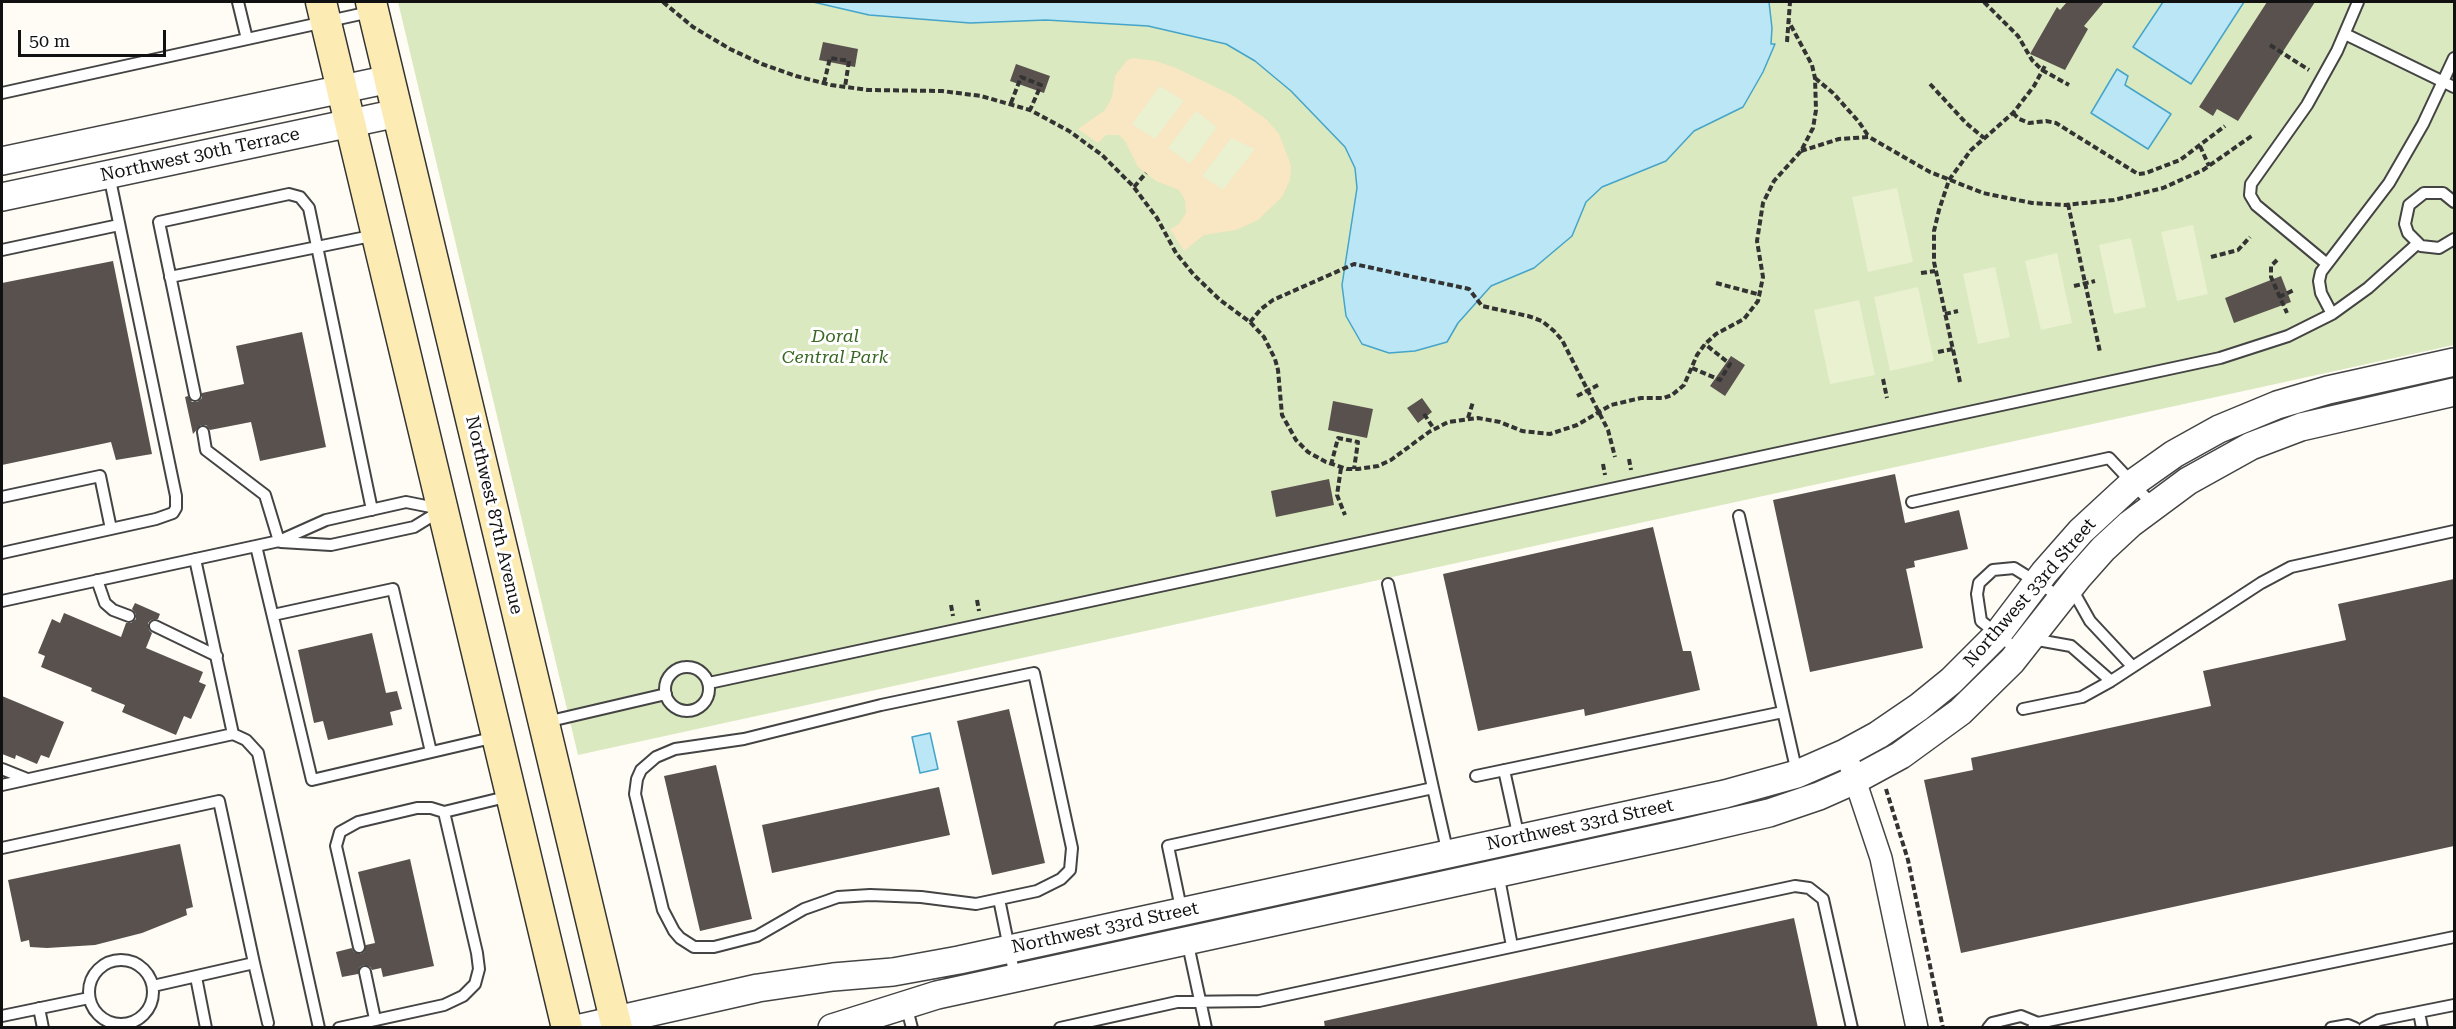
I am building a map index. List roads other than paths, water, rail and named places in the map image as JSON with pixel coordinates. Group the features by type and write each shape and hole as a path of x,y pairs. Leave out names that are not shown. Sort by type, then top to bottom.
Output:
{"main road":[{"name":"Northwest 87th Avenue","path":"372,6 616,1024"},
{"path":"324,12 567,1028"},
{"path":"442,510 490,499"}],"street":[{"name":"Northwest 30th Terrace","path":"2,160 390,79"},
{"name":"Northwest 30th Terrace","path":"2,197 398,113"},
{"path":"101,140 109,174"},
{"name":"Northwest 33rd Street","path":"833,1027 908,1016 1015,978 1184,926 1448,854 1725,794 1797,774 1845,753 1919,707 1964,669 1997,635 2081,531 2133,483 2194,442 2262,411 2328,390 2454,362"},
{"name":"Northwest 33rd Street","path":"580,1028 616,1024 767,987 814,979 912,969 1009,949 1184,926 1407,892 1769,813 1819,796 1856,780 1901,755 1950,720 1988,687 2026,645 2103,549 2154,505 2218,463 2267,440 2319,422 2454,392"},
{"path":"1845,753 1856,780 1885,873 1917,1028"},
{"path":"1448,854 1462,868 1488,875"},
{"path":"1407,892 1443,868 1448,854"}],"lane":[{"path":"238,2 247,39"},
{"path":"2327,264 2256,205 2250,190 2253,178 2283,141 2307,105 2358,2"},
{"path":"2,93 247,39 324,12 372,6"},
{"path":"2344,34 2454,87"},
{"path":"2331,314 2321,293 2319,280 2321,272 2389,183 2423,124 2454,58"},
{"path":"2,553 166,517 176,508 176,496 109,174"},
{"path":"2453,195 2424,193 2409,205 2405,224 2408,233 2418,244 2429,248 2439,248 2454,239"},
{"path":"195,395 159,222 289,194 300,197 308,204 372,510"},
{"path":"2,250 119,225"},
{"path":"170,277 376,235"},
{"path":"709,683 2220,358 2288,336 2331,314 2368,288 2418,244"},
{"path":"203,432 206,450 265,495 279,541"},
{"path":"1912,502 2109,458 2154,505"},
{"path":"2,496 100,476 111,529"},
{"path":"2,601 279,541 326,520 406,502 442,510"},
{"path":"279,541 331,545 414,527 442,510"},
{"path":"1739,516 1797,774"},
{"path":"2023,709 2082,697 2111,681 2261,583 2291,567 2454,531"},
{"path":"256,546 312,780 497,737"},
{"path":"195,559 233,734"},
{"path":"2111,681 2070,646 2026,645 1997,635 1981,621 1977,594 1979,583 1985,575 2003,568 2014,568 2038,582 2067,592 2090,621 2132,666"},
{"path":"97,580 105,603 113,610 129,616"},
{"path":"1388,584 1448,854"},
{"path":"273,615 393,589 431,752"},
{"path":"155,626 217,656"},
{"path":"680,667 695,667 701,671 709,683 708,697 704,704 691,711 671,704 666,694 668,676 680,667"},
{"path":"1034,673 1071,840 1072,864 1066,874 1042,889 999,899 976,904 921,897 870,895 838,897 804,909 748,940 714,947 694,947 674,931 663,910 635,794 637,779 641,770 649,763 675,749 744,739 881,705 1034,673"},
{"path":"543,723 666,694"},
{"path":"1476,776 1783,712"},
{"path":"2,785 233,734 246,740 258,753 319,1028"},
{"path":"2,769 27,780"},
{"path":"1504,770 1519,839"},
{"path":"1206,1028 1168,846 1433,788"},
{"path":"359,947 336,846 340,832 358,822 417,808 430,808 444,812 511,795"},
{"path":"2,848 219,801 268,1023"},
{"path":"339,1028 451,1002 470,990 478,977 477,953 444,812"},
{"path":"1488,875 1512,946"},
{"path":"1060,1028 1177,1002 1259,1001 1788,887 1802,886 1816,892 1824,899 1852,1028"},
{"path":"999,899 1015,978"},
{"path":"1988,1028 1992,1023 2021,1016 2036,1025 2454,938"},
{"path":"109,962 131,962 141,967 153,986 153,997 143,1022 113,1026 93,1010 89,998 92,977 99,968 109,962"},
{"path":"153,986 255,963"},
{"path":"365,972 375,1019"},
{"path":"196,977 206,1028"},
{"path":"2,1016 89,998"},
{"path":"2364,1028 2379,1020 2454,1005"},
{"path":"39,1008 43,1028"},
{"path":"2419,1012 2422,1028"},
{"path":"2331,1028 2348,1025 2355,1028"}],"water":[{"path":"813,2 1769,2 1771,44 1775,44 1763,72 1743,107 1694,131 1666,161 1602,187 1586,202 1572,236 1534,268 1491,286 1458,323 1447,342 1415,351 1389,353 1362,344 1346,316 1342,285 1357,188 1355,168 1345,147 1291,91 1255,61 1226,44 1148,26 1046,20 970,23 869,15"},
{"path":"2163,2 2244,2 2191,84 2133,47"},
{"path":"2117,69 2128,76 2125,85 2171,114 2148,149 2091,113"},
{"path":"930,733 938,769 920,773 912,737"}],"park label":[{"name":"Doral Central Park","path":"835,347"}]}
